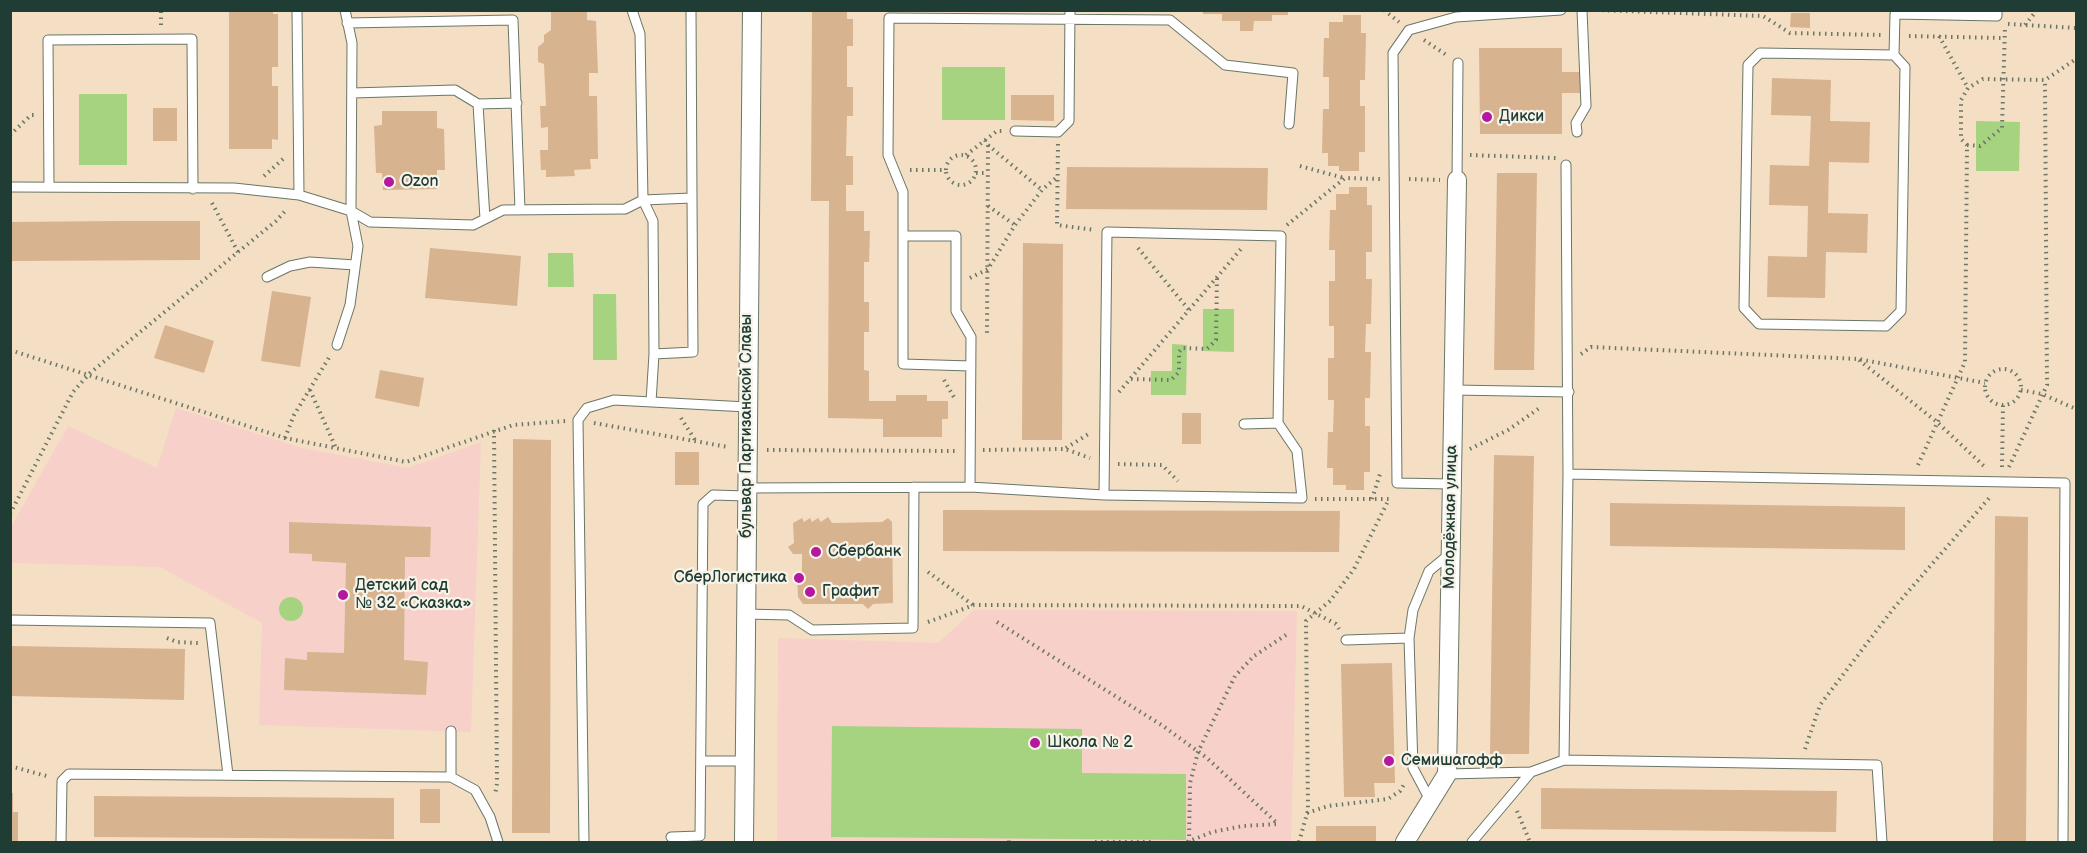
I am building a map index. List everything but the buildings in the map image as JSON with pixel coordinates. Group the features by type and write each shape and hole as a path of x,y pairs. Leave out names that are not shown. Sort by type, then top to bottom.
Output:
{"street":[{"name":"бульвар Партизанской Славы","path":"744,843 752,10"},
{"name":"Молодёжная улица","path":"1447,774 1457,180"},
{"path":"1405,843 1447,774"}],"lane":[{"path":"297,10 299,195"},
{"path":"337,345 350,305 357,246 351,211 352,43 345,10"},
{"path":"632,10 640,34 643,200 652,221 654,354 651,402"},
{"path":"654,354 693,352 691,10"},
{"path":"1452,484 1397,483 1393,53 1409,30 1456,17 1562,10"},
{"path":"1576,132 1576,123 1586,106 1582,10"},
{"path":"1894,55 1760,53 1748,64 1744,308 1759,324 1886,326 1901,311 1905,68 1894,55 1895,14 1997,16 1997,10"},
{"path":"1015,131 1058,132 1069,121 1070,15"},
{"path":"971,366 903,364 903,192 888,155 889,18 1070,15 1170,20 1225,65 1293,73 1289,124"},
{"path":"347,23 513,20 520,210"},
{"path":"49,187 48,40 192,39 193,189"},
{"path":"1457,180 1458,63"},
{"path":"352,93 455,90 478,104 517,103"},
{"path":"478,104 485,219"},
{"path":"1564,760 1569,392 1566,165"},
{"path":"10,187 247,190 299,195 351,211 370,222 473,225 503,210 625,209 643,200 692,198"},
{"path":"670,837 700,836 704,504 713,495 746,492 970,487 1104,495 1302,498 1297,451 1278,423 1281,236 1107,232 1104,495"},
{"path":"903,236 956,236 956,311 971,337 970,487"},
{"path":"267,277 290,266 310,262 355,266"},
{"path":"1454,390 1569,392"},
{"path":"584,843 578,420 586,408 614,400 747,407"},
{"path":"1244,424 1278,423"},
{"path":"1568,474 2076,484"},
{"path":"2063,843 2065,483"},
{"path":"745,614 789,615 812,630 913,628 914,487"},
{"path":"1430,800 1413,768 1409,638 1413,610 1429,572 1451,553"},
{"path":"10,620 210,623 228,775"},
{"path":"1346,640 1409,638"},
{"path":"451,777 452,731"},
{"path":"701,761 744,760"},
{"path":"1447,774 1532,772 1564,760 1877,765 1882,843"},
{"path":"1472,843 1532,772"},
{"path":"62,843 62,781 69,774 451,777 476,790 490,817 498,843"}],"path":[{"path":"1596,10 1763,16 1790,33 2004,38"},
{"path":"2025,25 2037,10"},
{"path":"1967,146 1980,146 2002,128 2005,24 2076,28"},
{"path":"1409,30 1458,63"},
{"path":"1939,36 1968,88"},
{"path":"1910,481 1965,362 1967,146 1961,139 1961,100 1968,88 1983,79 2045,80 2076,59"},
{"path":"1799,764 1820,705 1893,609 2002,483 2047,385 2045,80"},
{"path":"10,135 31,115 49,115"},
{"path":"966,155 976,166 976,173 966,184 959,185 947,177 945,170 952,157 966,155 987,142 997,131 1015,131"},
{"path":"1058,132 1057,225 1107,232"},
{"path":"987,142 987,337"},
{"path":"987,142 1042,190"},
{"path":"247,190 299,146"},
{"path":"1457,154 1558,158"},
{"path":"1300,166 1345,178 1457,180"},
{"path":"894,170 945,170"},
{"path":"976,173 988,173"},
{"path":"956,285 988,269 1015,225 1042,190 1058,176"},
{"path":"1281,236 1287,225 1345,178"},
{"path":"205,189 238,252"},
{"path":"10,514 73,393 90,373 276,221 299,195"},
{"path":"988,206 1015,225"},
{"path":"1124,232 1189,310"},
{"path":"1105,398 1120,392 1253,236"},
{"path":"1130,380 1171,380 1179,372 1179,352 1182,348 1207,349 1216,340 1217,278"},
{"path":"285,438 294,415 337,345"},
{"path":"1569,363 1591,347 1858,359 1985,383"},
{"path":"10,350 90,373 285,438 406,462 513,425 578,420 731,447"},
{"path":"1858,359 1937,422 2002,483"},
{"path":"936,365 956,400 956,411"},
{"path":"1997,369 2007,369 2015,373 2020,381 2021,390 2018,398 2003,405 1989,398 1985,383 1997,369"},
{"path":"310,389 336,448"},
{"path":"2021,390 2042,394 2076,409"},
{"path":"1452,458 1508,430 1533,413 1557,392"},
{"path":"671,403 695,441"},
{"path":"2002,483 2003,405"},
{"path":"1065,449 1105,423"},
{"path":"490,817 497,783 494,430"},
{"path":"987,439 987,450"},
{"path":"956,441 956,451"},
{"path":"758,447 765,450 1065,449 1104,464 1162,465 1193,497"},
{"path":"1299,843 1307,813 1306,621 1330,601 1354,569 1397,483"},
{"path":"1302,498 1389,499"},
{"path":"913,561 974,605"},
{"path":"913,628 974,605 1301,606 1336,624 1346,640"},
{"path":"997,622 1163,726 1198,752 1278,824 1212,832 1188,842 1190,783 1198,752 1235,676 1254,656 1286,635"},
{"path":"10,766 62,781"},
{"path":"1307,813 1328,806 1388,799 1400,790 1413,768"},
{"path":"1511,796 1530,843"},
{"path":"1095,841 1153,843"}],"shaded area":[{"name":"Детский сад № 32 «Сказка»","path":"176,408 302,448 408,468 481,442 471,732 259,725 262,623 160,567 11,563 11,527 68,426 157,468"},
{"name":"Школа № 2","path":"974,610 1297,611 1291,842 777,842 778,638 938,643"}],"green space":[{"path":"942,67 1005,67 1005,120 942,120"},
{"path":"79,94 127,94 127,165 79,165"},
{"path":"1976,121 2020,122 2019,171 1976,171"},
{"path":"548,253 573,253 574,287 548,287"},
{"path":"593,294 616,294 617,360 593,360"},
{"path":"1203,309 1234,309 1234,352 1203,351"},
{"path":"1172,344 1187,345 1186,395 1151,395 1151,371 1172,371"},
{"path":"291,597 296,598 302,604 302,614 296,620 291,621 286,620 280,614 279,609 280,604 286,598"},
{"path":"832,726 1082,729 1082,773 1186,774 1186,840 831,837"}],"place":[{"name":"Дикси","path":"1487,117"},
{"name":"Ozon","path":"389,182"},
{"name":"Сбербанк","path":"816,552"},
{"name":"СберЛогистика","path":"799,578"},
{"name":"Графит","path":"810,592"},
{"name":"Детский сад № 32 «Сказка»","path":"343,595"},
{"name":"Школа № 2","path":"1035,743"},
{"name":"Семишагофф","path":"1389,761"}]}
